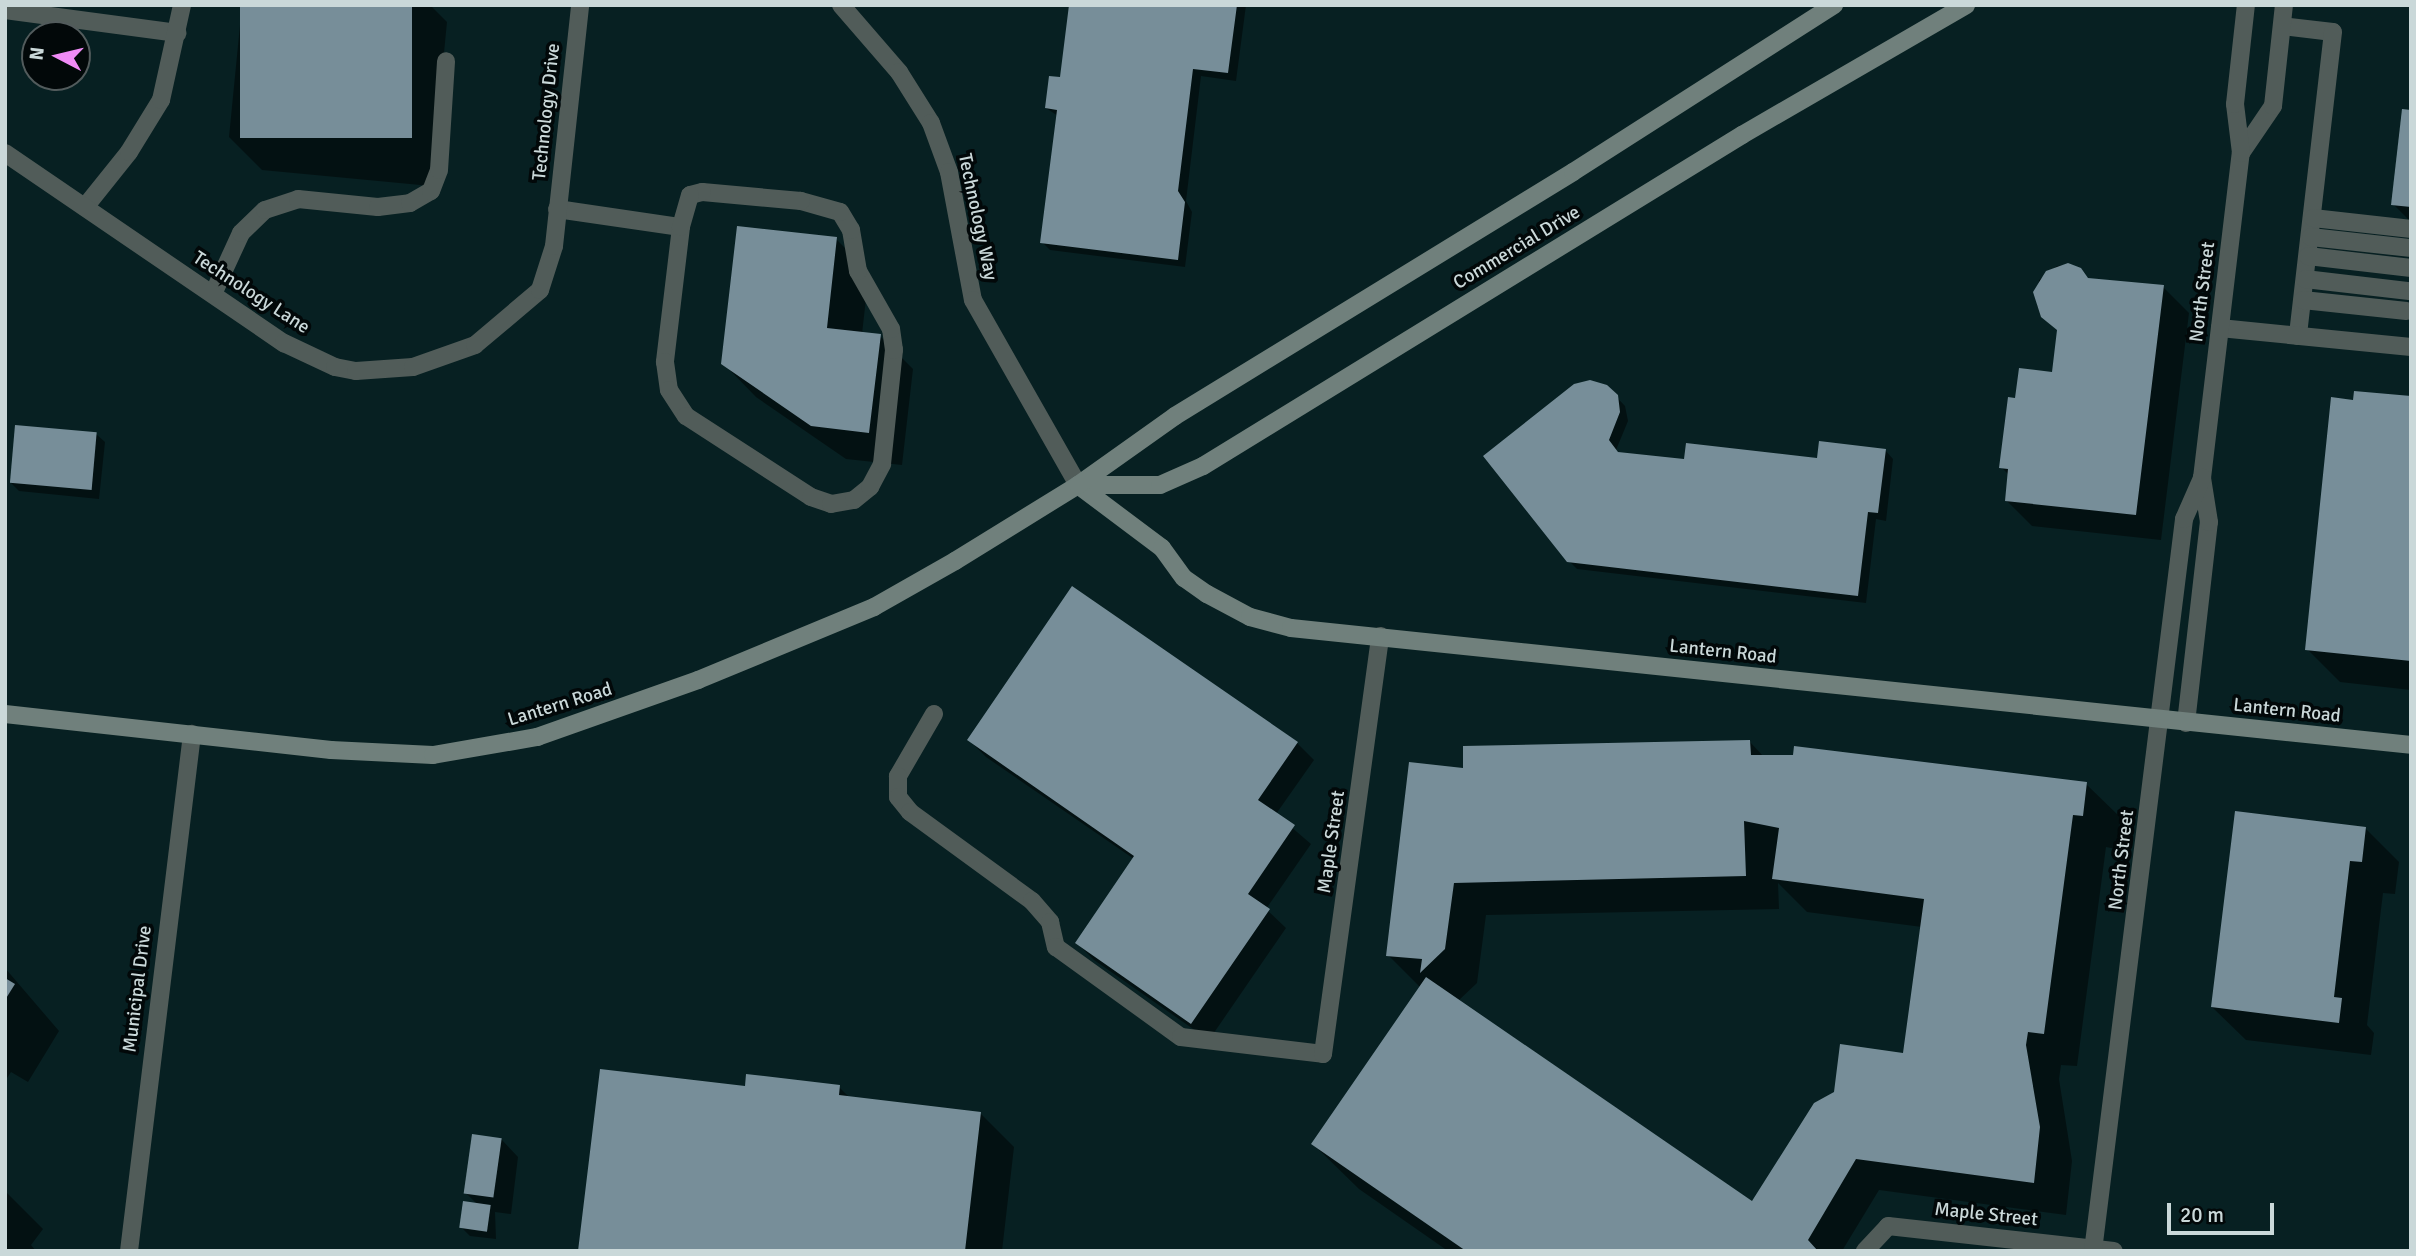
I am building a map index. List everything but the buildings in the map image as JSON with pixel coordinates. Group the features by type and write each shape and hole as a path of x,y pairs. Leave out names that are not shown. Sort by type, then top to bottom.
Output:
{"street":[{"path":"85,207 129,152 161,100 182,5"},
{"name":"Technology Drive","path":"557,216 580,5"},
{"name":"Technology Way","path":"841,5 899,72 931,123 949,172 973,300 1078,485"},
{"name":"Commercial Drive","path":"1175,416 1573,172 1834,5"},
{"name":"Commercial Drive","path":"1078,485 1160,485 1203,466 1742,135 1966,5"},
{"name":"North Street","path":"2186,723 2208,522 2202,478 2241,152 2235,104 2246,5"},
{"name":"North Street","path":"2241,152 2273,106 2284,5"},
{"path":"5,10 177,33"},
{"path":"2282,26 2333,32 2298,336"},
{"path":"213,295 241,233 265,210 298,199 378,207 410,204 430,191 439,170 446,61"},
{"name":"Technology Lane","path":"5,153 284,343 335,367 374,371 413,367 475,345 540,290 557,216"},
{"path":"702,192 802,201 839,212 851,230 858,271 891,329 894,350 882,464 870,487 854,500 831,504 811,497 686,416 669,390 665,362 681,226 690,195 702,192"},
{"path":"557,216 681,226"},
{"path":"2313,218 2411,229"},
{"path":"2311,237 2411,248"},
{"path":"2308,256 2411,268"},
{"path":"2305,279 2409,291"},
{"path":"2303,300 2406,311"},
{"path":"2220,328 2411,347"},
{"name":"Lantern Road","path":"5,714 392,755 452,754 537,737 698,680 874,607 1078,485 1175,416"},
{"name":"North Street","path":"2093,1250 2161,722 2184,519 2202,478"},
{"name":"Lantern Road","path":"1078,485 1162,548 1184,578 1221,603 1250,617 1291,628 2161,722 2411,745"},
{"name":"Maple Street","path":"934,714 898,776 898,797 910,812 1032,901 1050,922 1056,947 1181,1037 1324,1054 1380,636"},
{"name":"Municipal Drive","path":"129,1251 192,734"},
{"name":"Maple Street","path":"1865,1251 1888,1226 2114,1251"}]}
